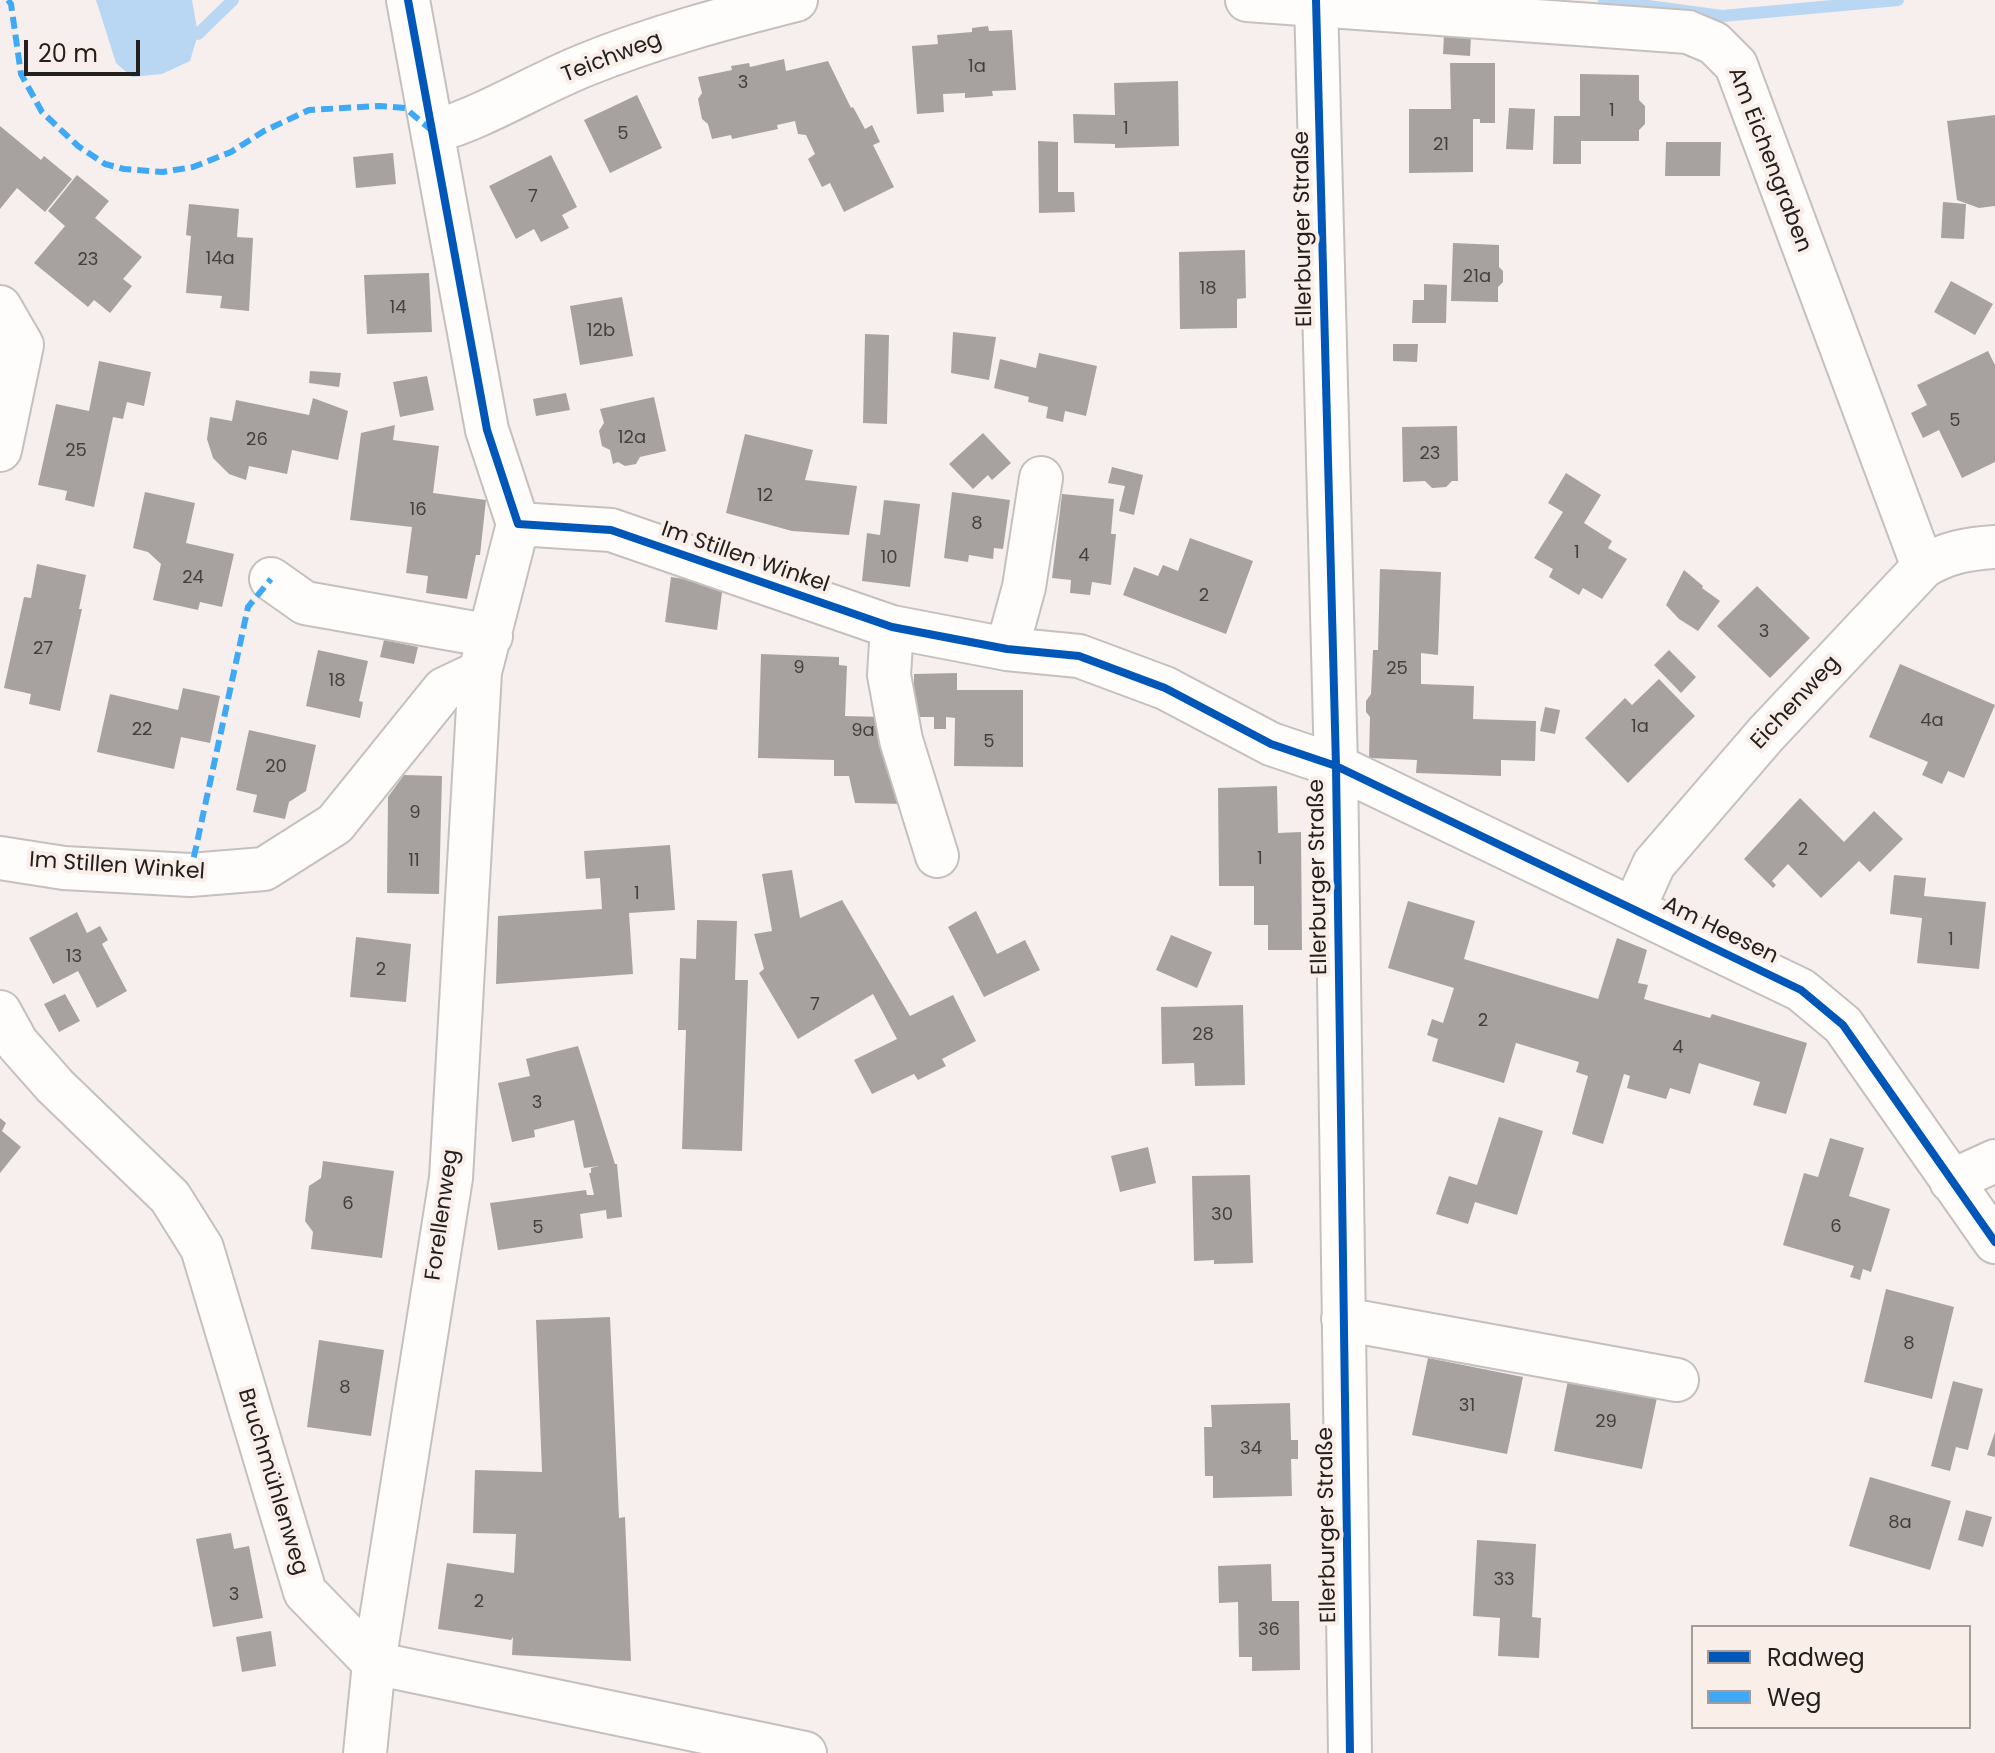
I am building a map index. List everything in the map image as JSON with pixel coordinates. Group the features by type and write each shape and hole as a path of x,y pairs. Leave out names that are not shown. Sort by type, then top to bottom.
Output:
{"street":[{"path":"271,579 305,603 485,654 518,524 487,430 408,0"},
{"name":"Teichweg","path":"433,132 469,121 584,66 699,25 796,0"},
{"path":"1247,0 1317,3"},
{"name":"Am Eichengraben","path":"1317,3 1688,32 1714,43 1736,65 1923,567"},
{"name":"Ellerburger Straße","path":"1317,3 1336,766 1350,1753"},
{"path":"0,307 22,345 0,450"},
{"path":"1007,649 1024,587 1041,478"},
{"name":"Im Stillen Winkel","path":"518,524 611,530 892,627 1007,649 1079,656 1165,688 1271,744 1336,766"},
{"name":"Eichenweg","path":"1634,908 1654,864 1766,734 1923,567 1942,555 1964,549 1995,547"},
{"path":"892,627 889,675 901,740 937,856"},
{"name":"Im Stillen Winkel","path":"0,858 64,868 190,875 264,869 335,824 444,689 485,654"},
{"name":"Forellenweg","path":"365,1753 374,1663 451,1178 485,654"},
{"name":"Am Heesen","path":"1336,766 1801,990 1843,1025 1995,1242"},
{"name":"Bruchmühlenweg","path":"0,1012 17,1043 55,1086 170,1197 202,1248 305,1592 374,1663"},
{"path":"1951,1181 1995,1161"},
{"path":"1343,1319 1677,1380"},
{"path":"374,1663 805,1753"}],"water":[{"path":"96,0 192,0 198,34 190,61 162,74 132,77 116,63"}],"building":[{"path":"988,26 989,31 1012,30 1016,90 992,91 993,96 965,98 965,93 943,94 944,112 917,114 912,46 938,44 937,35 972,32 972,28"},
{"path":"1444,34 1471,35 1470,56 1443,54"},
{"path":"784,59 786,71 828,61 865,129 872,125 880,142 873,145 894,187 844,212 830,183 822,187 808,159 815,154 806,135 798,134 795,121 777,125 778,129 732,139 731,135 712,139 708,124 702,119 698,99 702,93 698,77 732,70 731,66 749,63 750,67"},
{"path":"1450,63 1495,63 1495,123 1480,123 1480,119 1473,119 1473,172 1409,173 1409,109 1451,109"},
{"path":"1580,74 1639,75 1639,100 1645,106 1645,124 1639,130 1639,141 1581,141 1581,164 1553,164 1554,116 1580,116"},
{"path":"1178,81 1179,146 1115,148 1115,144 1074,143 1073,114 1115,115 1114,83"},
{"path":"637,95 662,148 610,173 584,120"},
{"path":"1509,108 1535,109 1533,150 1506,149"},
{"path":"1995,115 1995,206 1979,208 1957,200 1947,121"},
{"path":"0,126 41,160 44,156 72,179 45,212 17,188 0,209"},
{"path":"1038,141 1058,142 1058,192 1074,192 1075,212 1039,213"},
{"path":"1666,142 1721,142 1720,176 1665,176"},
{"path":"393,153 396,184 356,188 353,157"},
{"path":"551,155 577,207 562,215 569,228 541,242 534,229 516,239 489,186"},
{"path":"77,175 109,201 95,218 142,257 123,279 132,286 110,313 94,300 88,307 34,263 65,226 48,211"},
{"path":"1943,202 1966,204 1964,239 1941,238"},
{"path":"189,204 239,209 237,237 253,238 249,311 220,308 222,296 186,293 191,236 186,235"},
{"path":"1453,243 1499,245 1503,282 1498,287 1498,302 1451,301"},
{"path":"1245,250 1246,298 1237,299 1237,328 1180,329 1179,252"},
{"path":"429,273 432,332 367,334 364,275"},
{"path":"1951,281 1993,304 1975,335 1934,312"},
{"path":"1424,284 1447,285 1446,323 1412,323 1413,300 1424,300"},
{"path":"622,297 633,356 580,365 570,306"},
{"path":"953,332 996,337 989,380 951,373"},
{"path":"865,334 889,335 887,424 863,423"},
{"path":"1393,344 1418,344 1417,362 1393,361"},
{"path":"1988,351 1995,365 1995,462 1962,478 1939,430 1923,438 1911,413 1927,405 1917,385"},
{"path":"1039,353 1097,366 1086,416 1065,411 1063,422 1046,418 1048,407 1028,402 1029,397 994,388 1000,359 1036,368"},
{"path":"99,361 151,372 144,406 127,402 123,419 113,417 94,507 65,500 67,491 38,485 56,404 89,411"},
{"path":"310,371 341,373 339,387 309,383"},
{"path":"427,376 434,410 400,417 393,382"},
{"path":"566,393 570,410 536,416 533,399"},
{"path":"654,397 666,451 640,457 636,464 613,464 610,450 602,446 599,431 604,423 600,409"},
{"path":"313,398 348,411 338,460 292,450 287,474 249,466 246,480 229,474 213,458 207,439 210,417 232,421 236,400 309,415"},
{"path":"395,425 393,440 439,446 433,493 486,500 480,555 476,555 467,599 426,593 428,576 406,573 412,527 350,520 361,433"},
{"path":"1457,426 1458,481 1452,481 1446,487 1432,488 1425,481 1403,482 1402,427"},
{"path":"983,433 1011,463 992,480 988,475 973,489 949,464"},
{"path":"745,434 813,450 805,480 857,486 849,535 792,531 726,513"},
{"path":"1112,467 1143,475 1134,515 1119,511 1125,486 1108,483"},
{"path":"1566,473 1601,495 1584,523 1612,541 1608,548 1627,559 1602,599 1583,588 1579,595 1549,577 1553,569 1534,558 1563,512 1548,503"},
{"path":"145,492 195,503 186,543 234,554 222,607 200,602 198,610 153,600 161,564 148,552 133,548"},
{"path":"952,492 1010,500 1003,549 994,548 993,559 969,555 968,562 944,558"},
{"path":"1062,494 1114,499 1111,534 1116,534 1111,585 1092,582 1090,595 1070,593 1071,580 1052,578"},
{"path":"884,500 920,504 910,587 862,581 867,533 880,535"},
{"path":"1190,538 1253,561 1226,634 1123,595 1134,567 1158,576 1163,565 1178,571"},
{"path":"37,564 86,575 79,609 82,609 60,711 29,704 31,694 4,688 24,597 31,598"},
{"path":"1380,569 1441,572 1438,655 1421,653 1421,684 1474,686 1473,719 1536,721 1535,761 1501,760 1501,776 1416,773 1417,760 1369,758 1370,717 1366,712 1366,701 1371,694 1373,650 1378,650"},
{"path":"1684,570 1720,601 1698,631 1679,619 1666,605"},
{"path":"671,577 723,585 717,630 665,622"},
{"path":"1757,586 1810,638 1770,678 1717,626"},
{"path":"384,640 418,647 414,664 380,657"},
{"path":"318,650 368,661 359,701 363,702 360,718 306,706"},
{"path":"1669,650 1696,677 1681,693 1654,665"},
{"path":"761,654 839,657 839,665 847,666 845,716 883,717 905,804 855,803 849,776 834,776 834,760 758,758"},
{"path":"1900,664 1995,705 1964,778 1948,771 1942,784 1922,775 1928,762 1869,737"},
{"path":"957,673 957,690 1023,690 1023,767 954,766 955,718 946,717 946,729 934,729 934,717 914,717 914,674"},
{"path":"1659,679 1695,716 1628,783 1585,738 1625,698 1632,705"},
{"path":"183,688 220,696 210,743 181,737 174,769 97,752 110,694 178,710"},
{"path":"1545,707 1560,710 1555,734 1540,731"},
{"path":"249,730 316,745 306,791 289,802 285,819 253,812 257,795 236,790"},
{"path":"404,775 442,776 439,894 387,893 388,797"},
{"path":"1277,786 1278,833 1301,832 1302,950 1268,950 1268,925 1254,925 1254,886 1219,886 1218,788"},
{"path":"1800,798 1844,842 1874,811 1903,839 1870,872 1859,861 1821,898 1788,864 1772,881 1776,885 1773,888 1744,859"},
{"path":"670,845 675,910 629,913 633,974 496,984 498,916 602,909 600,878 586,879 584,851"},
{"path":"792,870 800,918 842,900 910,1016 953,995 976,1041 942,1059 946,1066 918,1080 914,1074 872,1094 854,1060 897,1039 873,994 798,1039 759,973 764,969 754,934 772,931 762,874"},
{"path":"1894,875 1926,878 1924,896 1986,902 1979,969 1917,963 1922,918 1890,914"},
{"path":"1408,901 1475,921 1464,959 1598,999 1617,938 1647,950 1638,983 1648,985 1644,999 1710,1018 1712,1014 1807,1043 1786,1114 1753,1105 1760,1082 1699,1063 1690,1094 1670,1088 1666,1099 1627,1088 1630,1076 1624,1074 1603,1144 1572,1134 1588,1076 1576,1072 1579,1062 1516,1043 1504,1083 1432,1061 1438,1039 1427,1035 1432,1019 1443,1023 1454,988 1388,968"},
{"path":"976,911 997,954 1025,940 1040,970 984,997 948,927"},
{"path":"77,912 87,933 100,926 108,940 102,944 127,991 97,1008 78,971 53,984 29,938"},
{"path":"697,920 737,921 735,980 748,980 742,1151 682,1149 686,1030 678,1030 680,958 696,959"},
{"path":"1171,935 1212,952 1197,988 1156,970"},
{"path":"356,937 411,944 406,1002 350,997"},
{"path":"65,994 80,1021 59,1032 44,1004"},
{"path":"1243,1005 1245,1085 1195,1086 1194,1063 1162,1064 1161,1007"},
{"path":"578,1046 617,1164 622,1217 607,1219 606,1210 580,1214 583,1238 498,1250 490,1203 586,1190 587,1195 594,1195 589,1173 591,1168 599,1166 584,1168 574,1120 534,1130 535,1137 512,1142 498,1083 530,1076 526,1059"},
{"path":"1499,1117 1543,1131 1517,1215 1475,1202 1468,1224 1436,1214 1449,1176 1477,1185"},
{"path":"0,1118 6,1123 2,1131 21,1147 0,1173"},
{"path":"1830,1138 1864,1148 1849,1196 1890,1209 1871,1272 1863,1269 1860,1280 1850,1277 1854,1266 1783,1245 1804,1173 1818,1177"},
{"path":"1148,1147 1156,1183 1120,1192 1111,1156"},
{"path":"323,1161 394,1171 382,1258 311,1249 313,1232 305,1221 309,1186 321,1178"},
{"path":"1250,1175 1253,1263 1194,1261 1192,1176"},
{"path":"1886,1289 1954,1307 1932,1399 1864,1382"},
{"path":"610,1317 619,1518 625,1517 631,1661 512,1655 513,1637 511,1640 438,1629 447,1563 514,1573 516,1534 473,1533 475,1470 542,1472 536,1320"},
{"path":"319,1340 384,1350 371,1436 307,1427"},
{"path":"1428,1358 1523,1377 1507,1454 1412,1435"},
{"path":"1569,1375 1658,1393 1642,1469 1554,1451"},
{"path":"1953,1381 1983,1389 1968,1450 1956,1447 1950,1471 1931,1466"},
{"path":"1290,1403 1291,1440 1298,1440 1298,1459 1291,1459 1292,1496 1213,1498 1213,1476 1205,1476 1204,1427 1212,1427 1211,1405"},
{"path":"1995,1432 1995,1457 1987,1455"},
{"path":"1870,1477 1951,1501 1930,1570 1849,1546"},
{"path":"1966,1510 1992,1517 1983,1547 1958,1540"},
{"path":"231,1533 234,1549 249,1546 263,1618 213,1627 196,1539"},
{"path":"1477,1540 1536,1544 1532,1617 1541,1618 1539,1658 1498,1656 1500,1618 1473,1616"},
{"path":"1271,1564 1272,1601 1299,1601 1300,1670 1252,1671 1252,1657 1239,1657 1238,1602 1219,1603 1218,1566"},
{"path":"271,1631 276,1666 242,1672 236,1637"}],"waterway":[{"path":"198,34 233,0"},
{"path":"1604,0 1722,16 1898,0"}],"marked path":[{"path":"8,0 21,74 42,112 78,146 105,164 163,172 193,167 231,152 264,131 309,110 379,106 405,108 430,129"},
{"path":"190,875 248,607 271,579"}],"cycle path":[{"path":"408,0 487,430 518,524 611,530 892,627 1007,649 1079,656 1165,688 1271,744 1336,766 1801,990 1843,1025 1995,1242"},
{"path":"1316,0 1336,766 1350,1753"}]}
